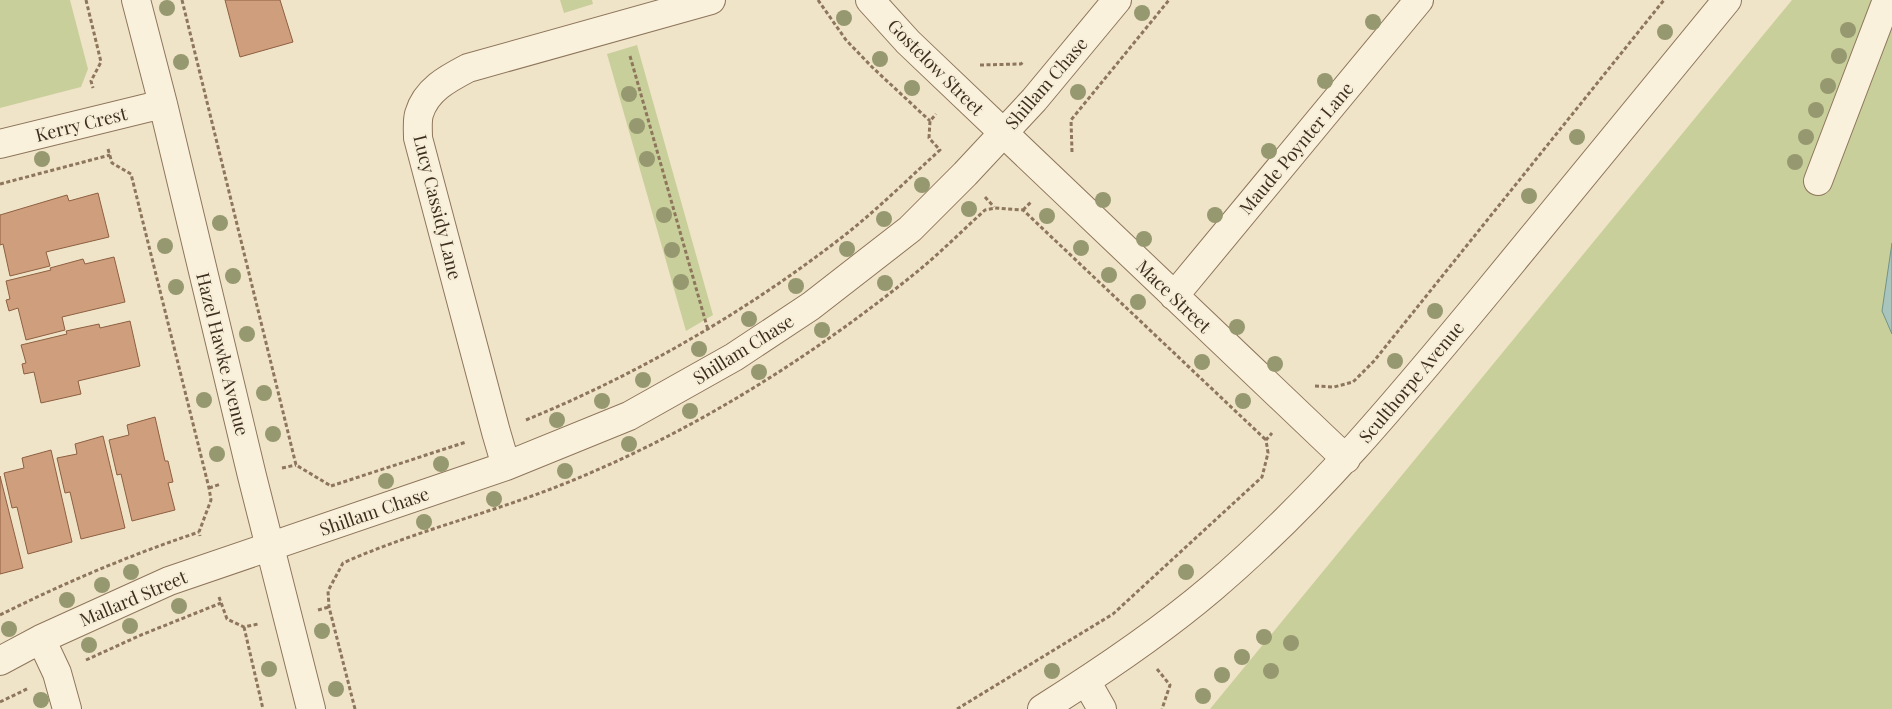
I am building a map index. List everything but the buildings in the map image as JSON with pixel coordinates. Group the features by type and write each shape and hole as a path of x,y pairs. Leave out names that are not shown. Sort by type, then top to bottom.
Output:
{"street":[{"name":"Hazel Hawke Avenue","path":"136,0 311,709"},
{"name":"Lucy Cassidy Lane","path":"506,466 418,138 419,115 428,95 446,79 468,68 711,0"},
{"name":"Gostelow Street","path":"870,0 908,42 1004,132"},
{"name":"Shillam Chase","path":"270,545 506,466 629,416 734,357 811,306 910,229 1043,89 1117,0"},
{"name":"Maude Poynter Lane","path":"1174,296 1418,0"},
{"name":"Sculthorpe Avenue","path":"1042,709 1138,646 1212,588 1262,543 1346,459 1421,372 1727,0"},
{"path":"1818,181 1887,0"},
{"name":"Kerry Crest","path":"0,144 163,104"},
{"name":"Mace Street","path":"1004,132 1346,459"},
{"name":"Mallard Street","path":"0,661 41,639 169,581 270,545"},
{"path":"41,639 57,674 67,709"},
{"path":"1086,681 1102,709"}],"path":[{"path":"0,615 79,577 152,547 199,532 211,500 131,174 112,163 91,81 101,62 86,0"},
{"path":"182,0 296,465 331,486 496,432 563,405 652,361 708,330 758,299 842,238 940,150 930,138 930,121 846,40 818,0"},
{"path":"1072,157 1071,120 1169,0"},
{"path":"1309,379 1316,386 1334,387 1354,382 1374,361 1664,0"},
{"path":"628,50 708,330"},
{"path":"977,66 1021,64 1027,57"},
{"path":"0,184 110,155"},
{"path":"957,709 1113,614 1262,478 1268,453 1266,440 1023,210"},
{"path":"1266,440 1316,386"},
{"path":"354,558 344,563 328,591 329,607 355,709"},
{"path":"0,702 141,634 221,603 227,619 244,627 263,709"}],"green space":[{"path":"0,0 70,0 88,69 81,87 0,108"},
{"path":"560,0 592,0 593,4 564,13"},
{"path":"1792,0 1892,0 1892,709 1210,709"},
{"path":"637,45 713,315 686,331 607,54"}],"water":[{"path":"1892,243 1892,334 1882,311"}]}
